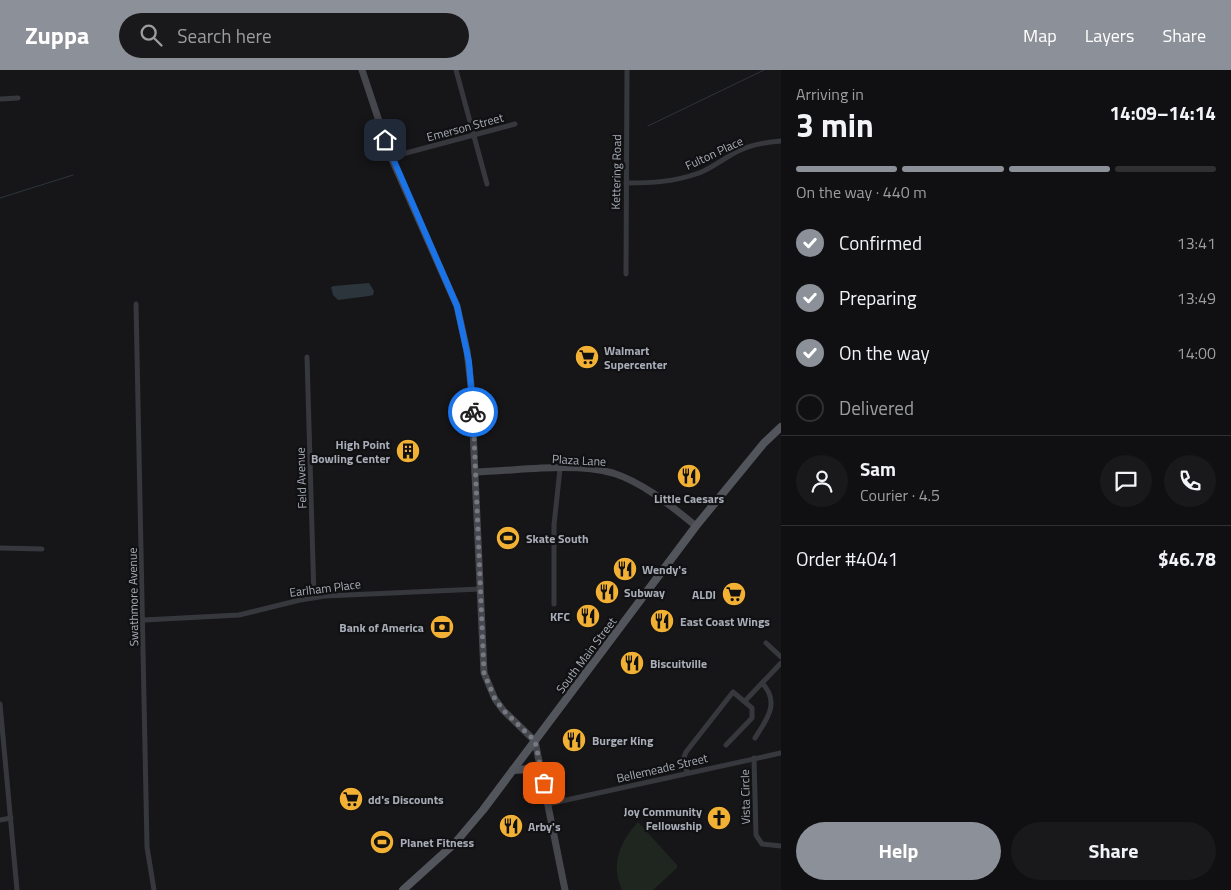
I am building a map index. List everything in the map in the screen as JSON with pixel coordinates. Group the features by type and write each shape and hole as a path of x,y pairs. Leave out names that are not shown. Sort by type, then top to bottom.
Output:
{"main road":[{"path":"362,70 391,157 457,306 469,362 483,664 489,686 503,710 535,741 565,890"},
{"name":"South Main Street","path":"403,890 455,843 513,770 696,526 764,443 781,427"},
{"name":"Plaza Lane","path":"475,472 586,469 620,477 652,492 696,526"},
{"path":"513,770 532,769 542,774"}],"street":[{"path":"456,70 487,184"},
{"name":"Kettering Road","path":"626,274 627,70"},
{"path":"0,98 18,98"},
{"name":"Emerson Street","path":"391,157 515,124"},
{"name":"Fulton Place","path":"626,182 656,183 681,179 709,168 738,151 756,145 781,141"},
{"name":"Swathmore Avenue","path":"136,304 144,620 147,847 154,890"},
{"name":"Feld Avenue","path":"307,357 314,598"},
{"path":"554,604 554,525 560,469"},
{"path":"0,548 42,549"},
{"name":"Earlham Place","path":"144,620 239,615 314,598 369,593 480,589"},
{"path":"766,643 781,658"},
{"path":"745,701 781,664"},
{"path":"755,738 772,710 770,694 762,683"},
{"path":"687,773 684,757 686,752 733,692 752,708 752,718 726,744"},
{"path":"0,704 16,890"},
{"name":"Bellemeade Street","path":"548,804 781,753"},
{"name":"Vista Circle","path":"754,758 756,835 762,844 781,846"},
{"path":"0,820 11,818"}],"shaded area":[{"path":"369,283 374,291 373,295 338,300 333,295 331,287 334,286"},
{"path":"638,822 677,865 677,868 653,890 622,890 617,871 617,862 626,837"}],"waterway":[{"path":"648,126 764,70"},
{"path":"0,198 73,175"}],"way so far":[{"path":"473,412 484,673 495,699 503,710 535,741 544,783"}],"place":[{"name":"Walmart Supercenter","path":"587,357"},
{"name":"High Point Bowling Center","path":"408,451"},
{"name":"Little Caesars","path":"689,476"},
{"name":"Skate South","path":"508,538"},
{"name":"Wendy's","path":"625,569"},
{"name":"Subway","path":"607,592"},
{"name":"ALDI","path":"734,594"},
{"name":"KFC","path":"588,616"},
{"name":"East Coast Wings","path":"662,621"},
{"name":"Bank of America","path":"442,627"},
{"name":"Biscuitville","path":"632,663"},
{"name":"Burger King","path":"574,740"},
{"name":"dd's Discounts","path":"351,799"},
{"name":"Joy Community Fellowship","path":"719,818"},
{"name":"Arby's","path":"511,826"},
{"name":"Planet Fitness","path":"382,842"}],"route":[{"path":"385,140 446,276 457,306 469,362 473,412"}]}
